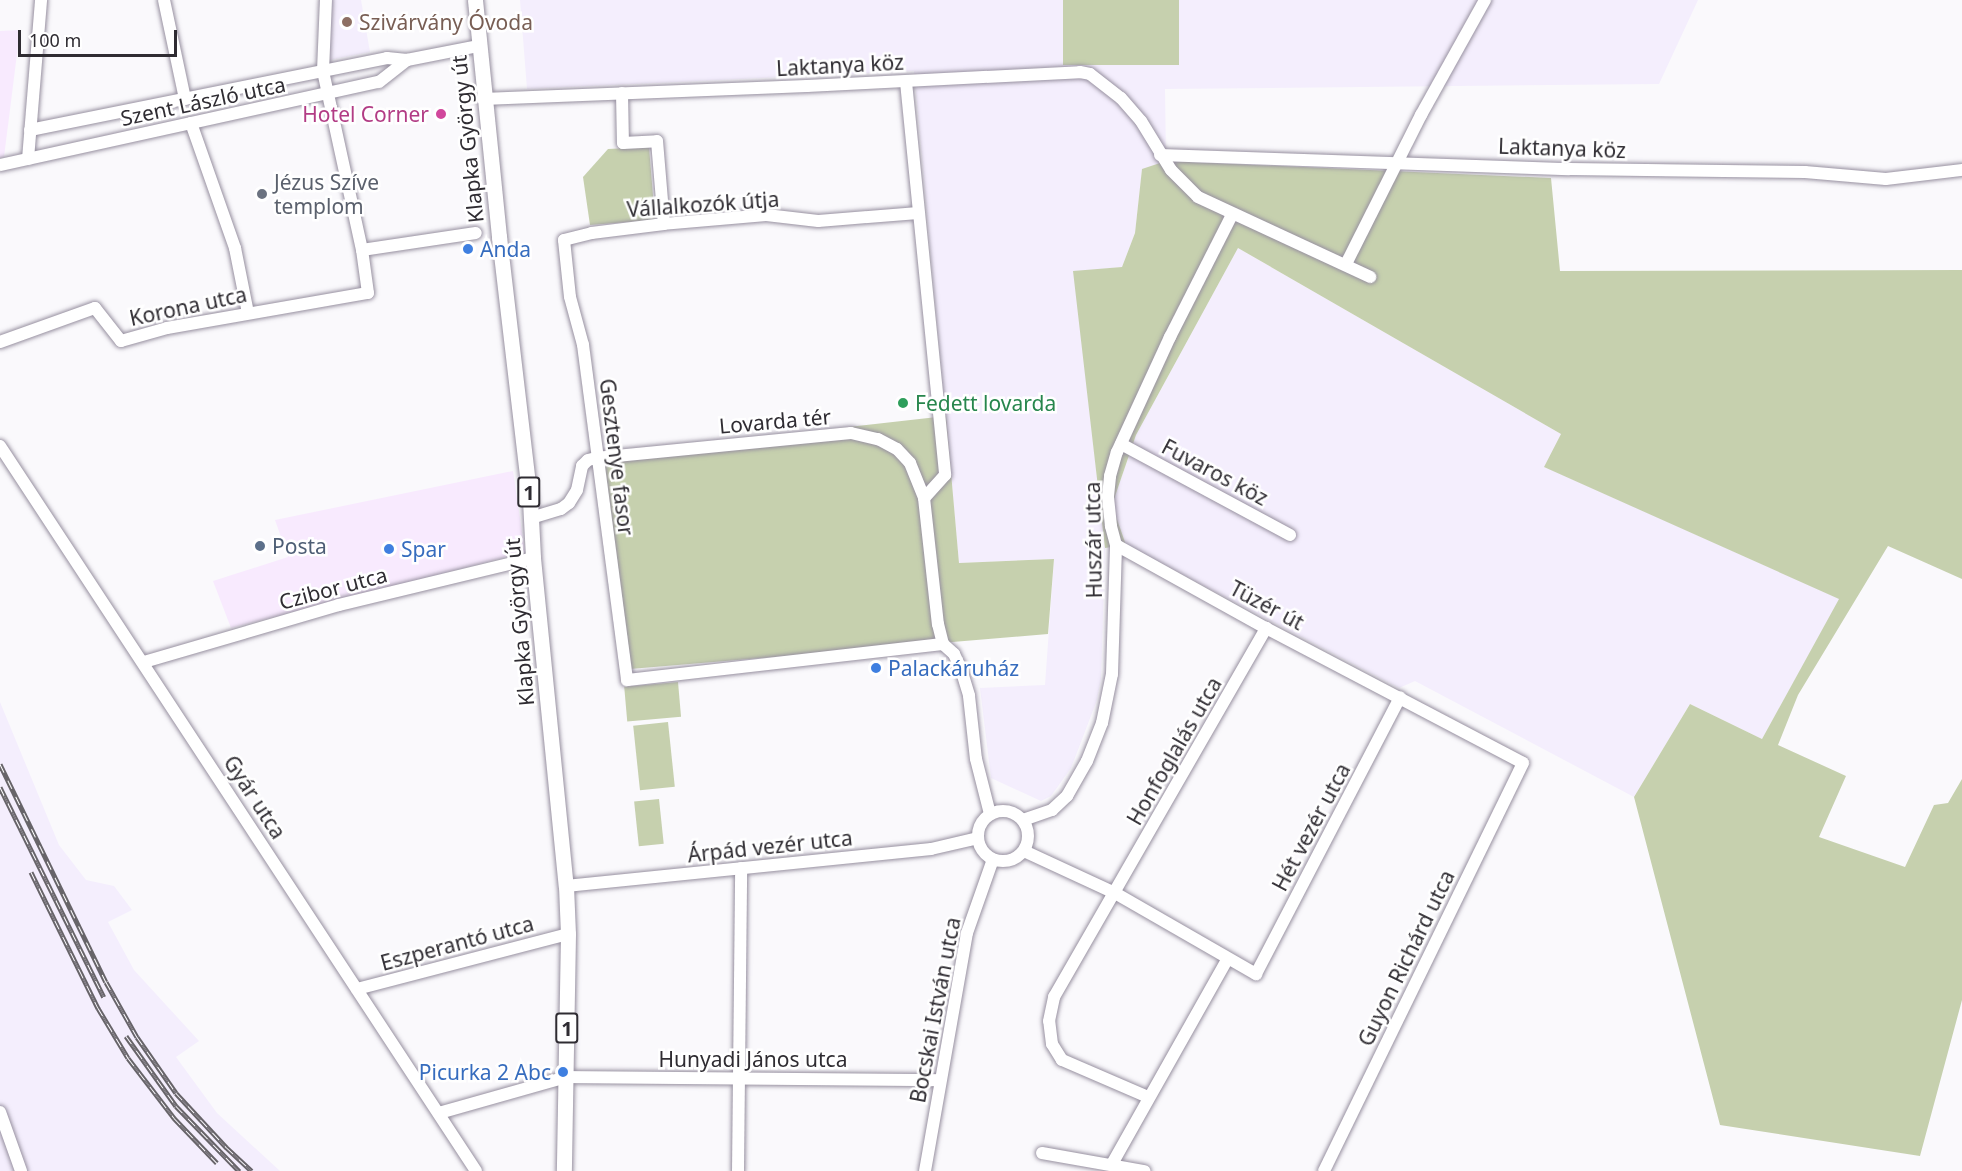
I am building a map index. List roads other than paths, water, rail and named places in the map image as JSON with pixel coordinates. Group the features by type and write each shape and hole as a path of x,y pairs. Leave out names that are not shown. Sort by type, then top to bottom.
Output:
{"main road":[{"name":"Klapka György út","path":"475,0 483,99 531,518 566,886 568,934 564,1171"}],"street":[{"path":"28,159 41,0"},
{"path":"164,0 185,99"},
{"path":"326,0 323,71 362,250 476,233"},
{"path":"1346,264 1400,162 1421,115 1485,0"},
{"name":"Szent László utca","path":"30,130 387,58 407,60 478,46"},
{"name":"Szent László utca","path":"0,165 379,82 407,60"},
{"name":"Laktanya köz","path":"483,99 906,82 1080,72 1090,74 1121,98 1141,121 1160,155 1180,182 1198,197 1232,215 1346,264 1370,277"},
{"path":"906,82 945,475 924,498 934,595 943,644 954,654 969,696 976,759 990,814"},
{"path":"622,93 623,143 657,141 664,224"},
{"path":"190,123 235,248 248,313"},
{"name":"Laktanya köz","path":"1160,155 1569,169 1805,172 1886,179 1962,170"},
{"name":"Vállalkozók útja","path":"564,240 592,233 664,224 766,215 818,221 918,213"},
{"name":"Huszár utca","path":"1023,820 1052,810 1067,796 1088,761 1102,723 1112,674 1116,545 1111,526 1108,496 1110,476 1121,444 1170,337 1232,215"},
{"name":"Gesztenye fasor","path":"564,240 570,297 583,345 596,458 627,680 943,644"},
{"name":"Korona utca","path":"0,342 95,308 121,340 167,327 368,293 362,250"},
{"name":"Lovarda tér","path":"596,458 851,433 878,439 897,449 910,463 918,477 924,498"},
{"name":"Fuvaros köz","path":"1121,444 1290,535"},
{"name":"Gyár utca","path":"0,446 144,662 476,1171"},
{"path":"531,518 561,509 569,503 577,490 582,466 588,460 596,458"},
{"name":"Tüzér út","path":"1116,545 1266,628 1523,763"},
{"name":"Czibor utca","path":"144,662 339,605 533,558"},
{"name":"Honfoglalás utca","path":"1148,1097 1062,1060 1052,1044 1049,1021 1054,997 1266,628"},
{"name":"Hét vezér utca","path":"1228,958 1256,974 1400,697"},
{"name":"Guyon Richárd utca","path":"1324,1171 1523,763"},
{"path":"1003,810 1014,813 1023,820 1029,836 1024,851 1010,861 993,859 980,847 979,828 990,814 1003,810"},
{"name":"Árpád vezér utca","path":"566,886 931,849 978,838"},
{"path":"1024,851 1115,893 1228,958 1112,1164"},
{"name":"Bocskai István utca","path":"925,1171 967,933 993,859"},
{"path":"738,1171 741,868"},
{"name":"Eszperantó utca","path":"357,989 568,934"},
{"name":"Hunyadi János utca","path":"439,1113 566,1077 940,1080"},
{"path":"0,1112 21,1171"},
{"path":"1042,1153 1144,1171"}],"railway":[{"path":"0,764 106,982 137,1037 176,1093 226,1147 252,1171"},
{"path":"0,787 104,997"},
{"path":"31,872 98,1008 128,1058 174,1118 217,1163"},
{"path":"126,1036 176,1106 239,1171"}],"place":[{"name":"Szivárvány Óvoda","path":"347,22"},
{"name":"Hotel Corner","path":"441,114"},
{"name":"Jézus Szíve templom","path":"262,194"},
{"name":"Anda","path":"468,249"},
{"name":"Fedett lovarda","path":"903,403"},
{"name":"Posta","path":"260,546"},
{"name":"Spar","path":"389,549"},
{"name":"Palackáruház","path":"876,668"},
{"name":"Picurka 2 Abc","path":"563,1072"}]}
